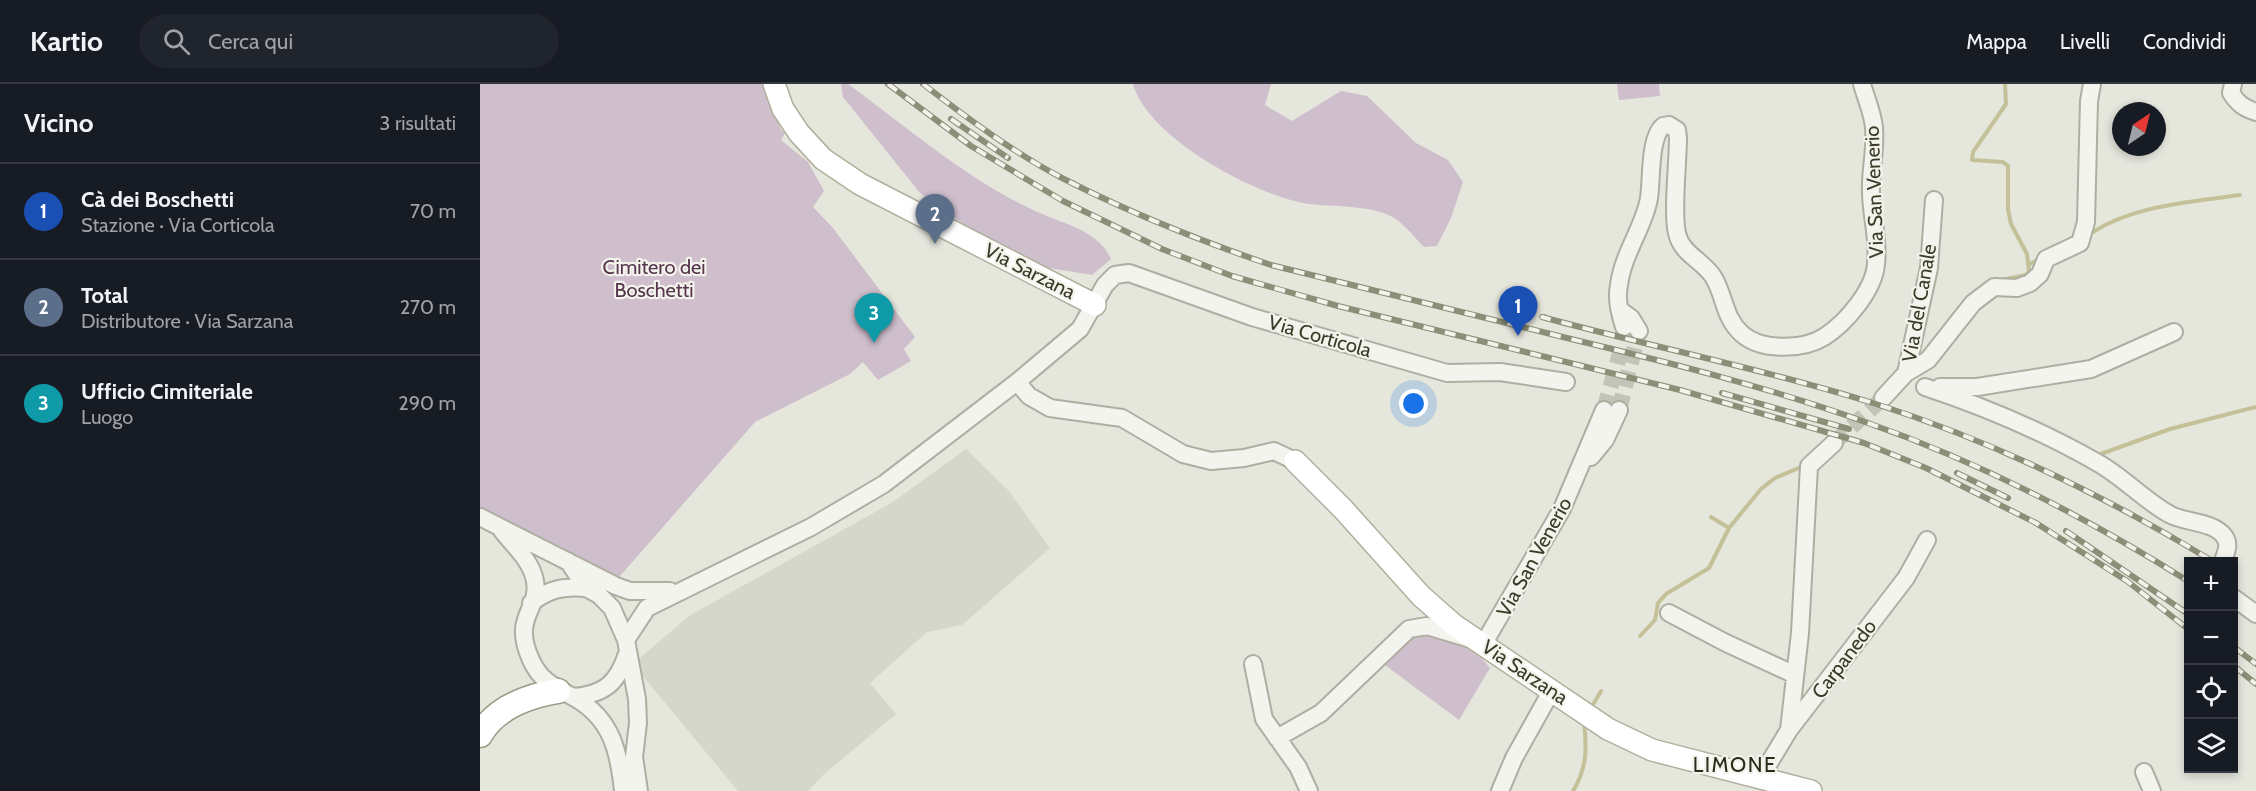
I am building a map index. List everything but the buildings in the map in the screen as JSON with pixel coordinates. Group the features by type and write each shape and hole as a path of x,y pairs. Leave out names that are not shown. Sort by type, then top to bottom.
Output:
{"highway":[{"path":"480,735 496,715 512,704 566,694"}],"main road":[{"name":"Via Sarzana","path":"774,84 783,109 799,133 823,159 860,184 1095,305"},
{"name":"Via Sarzana","path":"1295,462 1343,509 1422,596 1455,625 1608,729 1652,750 1811,791"}],"street":[{"name":"Via San Venerio","path":"1631,329 1619,310 1618,289 1622,265 1649,201 1655,136 1663,126 1669,125 1677,130 1678,138 1676,221 1678,239 1685,250 1713,276 1725,313 1734,326 1755,342 1773,346 1812,342 1831,331 1870,285 1877,263 1871,191 1874,125 1862,84"},
{"path":"2092,84 2089,102 2086,222 2080,243 2046,259 2040,274 2030,283 2017,288 1994,287 1973,303 1928,360 1904,376 1925,387 1964,400 2059,442 2100,464 2169,514 2217,530 2225,536 2228,549 2225,557"},
{"path":"2233,84 2231,93 2236,101 2243,107 2256,112"},
{"name":"Via del Canale","path":"1883,398 1904,376 1929,268 1934,200"},
{"name":"Via Corticola","path":"626,647 646,608 811,527 873,490 1017,382 1080,329 1105,285 1115,275 1129,273 1252,317 1447,373 1500,372 1566,382"},
{"path":"1925,387 1977,387 2091,369 2174,332"},
{"path":"1017,382 1029,396 1050,408 1122,418 1184,454 1211,461 1244,458 1274,451 1295,462"},
{"name":"Via San Venerio","path":"1484,643 1562,509 1611,410"},
{"path":"1789,730 1793,674 1800,633 1809,466 1834,443"},
{"path":"480,517 630,591 680,591"},
{"path":"500,528 525,558 531,569 536,590 522,628 524,644 540,675 593,711 607,726 616,743 623,791"},
{"name":"Carpanedo","path":"1760,778 1789,730 1906,578 1927,540"},
{"path":"567,561 593,591 612,608 626,647 637,699 638,723 634,757 639,791"},
{"path":"531,603 543,593 563,586 627,600 680,591"},
{"path":"2238,601 2256,614"},
{"path":"1669,613 1726,644 1793,674"},
{"path":"1277,738 1321,713 1409,629 1427,626 1484,643"},
{"path":"566,694 594,695 610,685 622,668 626,647"},
{"path":"1253,664 1264,719 1298,767 1309,791"},
{"path":"1500,791 1514,758 1552,690"},
{"path":"2144,771 2152,791"}],"shaded area":[{"path":"966,449 1008,490 1050,548 962,625 927,632 870,683 896,714 823,775 808,791 738,791 633,664 689,616 893,502"}],"green space":[{"name":"Cimitero dei Boschetti","path":"480,84 763,84 781,130 785,133 781,140 808,162 824,191 813,207 833,228 915,337 904,349 911,361 878,380 863,362 850,374 755,422 620,576 617,583 480,511"},
{"path":"841,84 848,84 937,152 984,183 1033,210 1088,234 1098,241 1111,259 1092,275 1043,267 966,226 920,193 843,97"},
{"path":"1133,84 1271,84 1265,105 1292,121 1341,91 1367,96 1416,143 1448,160 1463,182 1451,218 1437,246 1424,247 1402,224 1386,214 1358,208 1309,204 1261,189 1234,177 1181,144 1159,124 1143,104"},
{"path":"1617,84 1659,84 1660,96 1619,100"},
{"path":"1424,629 1470,645 1490,668 1459,720 1381,662 1407,638"}],"waterway":[{"path":"2001,280 2026,275 2029,272 2027,254 2011,224 2008,209 2008,166 2003,162 1972,160 1973,152 2006,104 2005,84"},
{"path":"2093,232 2109,223 2145,210 2240,195"},
{"path":"2028,265 2041,258"},
{"path":"1954,314 1965,302"},
{"path":"2098,455 2170,429 2256,407"},
{"path":"1640,636 1655,620 1658,603 1666,594 1709,568 1729,528 1761,489 1775,478 1801,467"},
{"path":"1711,517 1729,528"},
{"path":"1594,703 1601,691"},
{"path":"1573,791 1578,783 1585,758 1584,723"}],"tunnel":[{"path":"1604,410 1619,357 1624,327"},
{"path":"1619,410 1639,331"},
{"path":"1834,443 1883,398"}],"railway":[{"path":"888,84 971,146 1063,201 1162,249 1232,276 1338,306 1680,390 1864,443 1926,468 2036,523 2127,581 2184,626"},
{"path":"923,84 991,134 1045,169 1140,215 1192,236 1271,265 1683,367 1831,410 1910,438 2032,493 2073,514 2184,579"},
{"path":"951,119 1008,158"},
{"path":"1544,317 1542,317 1793,380 1919,419 2005,453 2089,492 2206,557"},
{"path":"1722,393 1849,429"},
{"path":"1957,473 2008,498"},
{"path":"2066,531 2184,611"},
{"path":"2238,650 2256,664"},
{"path":"2238,669 2256,684"}],"place":[{"name":"Total","path":"935,244"},
{"name":"Cà dei Boschetti","path":"1518,336"},
{"name":"Ufficio Cimiteriale","path":"874,343"}],"district":[{"name":"LIMONE","path":"1735,764"}]}
